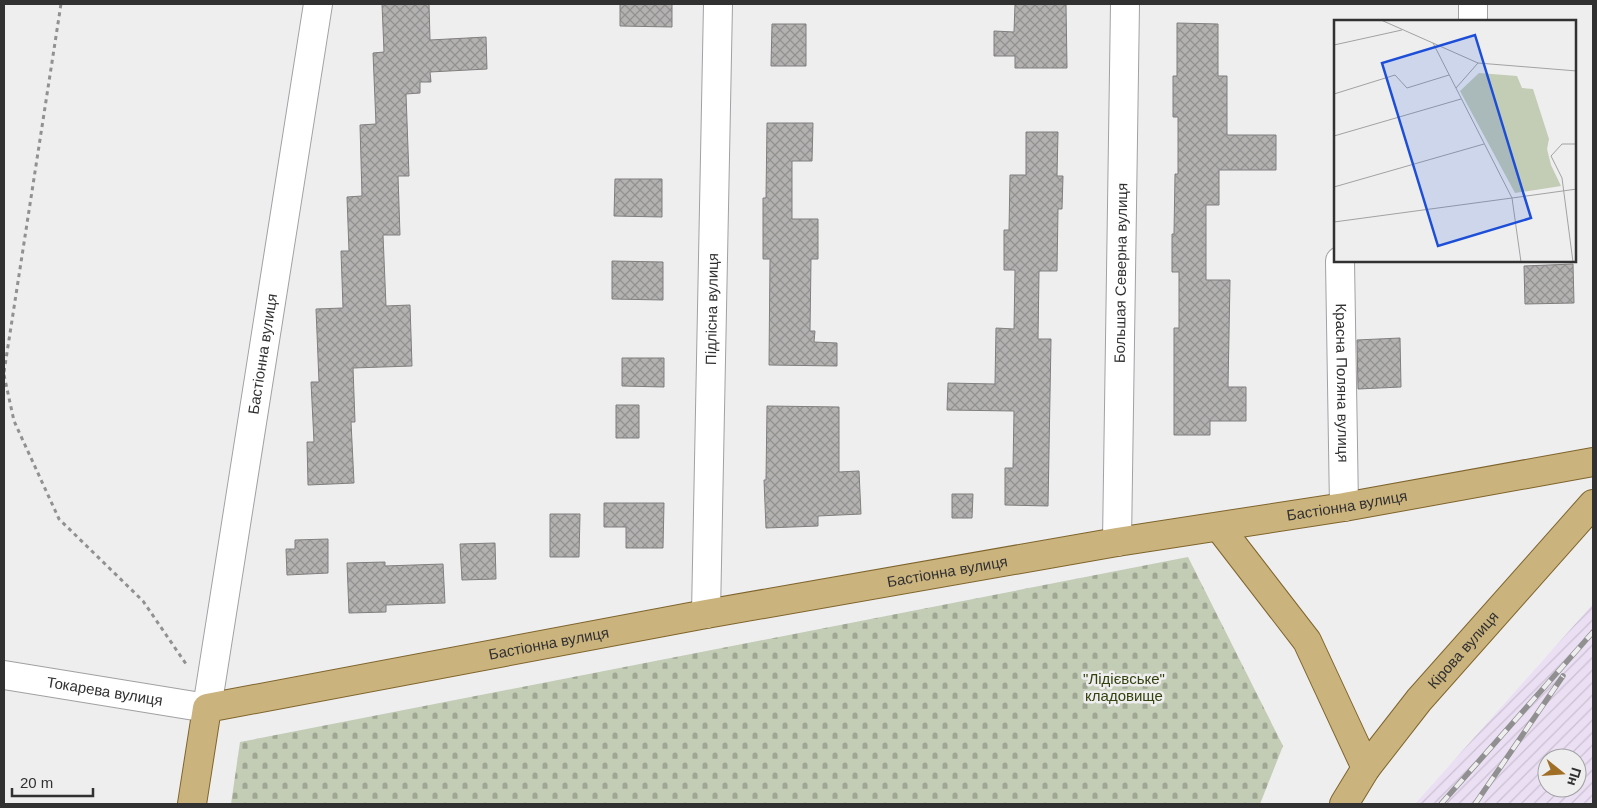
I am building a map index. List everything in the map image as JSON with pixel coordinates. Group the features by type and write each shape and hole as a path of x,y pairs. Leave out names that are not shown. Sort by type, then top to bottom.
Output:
{"main road":[{"name":"Бастіонна вулиця","path":"207,708 706,614 1116,542 1344,507 1593,462"},
{"name":"Кірова вулиця","path":"1344,804 1366,768 1418,700 1593,504"},
{"path":"1219,527 1307,641 1366,768"},
{"path":"192,804 207,708"}],"street":[{"name":"Бастіонна вулиця","path":"207,708 318,4"},
{"name":"Підлісна вулиця","path":"706,614 718,4"},
{"name":"Большая Северна вулиця","path":"1116,542 1126,4"},
{"path":"1473,4 1473,20"},
{"name":"Красна Поляна вулиця","path":"1340,262 1344,507"},
{"name":"Токарева вулиця","path":"4,675 207,708"}],"path":[{"path":"61,4 4,374 14,421 59,519 143,601 188,668"}],"shaded area":[{"path":"1593,604 1593,804 1415,804"}],"green space":[{"name":"\"Лідієвське\" кладовище","path":"1188,557 1283,746 1260,804 231,804 240,742"}],"building":[{"path":"382,4 429,4 430,40 486,37 487,69 430,72 431,82 420,82 420,93 406,94 409,176 398,176 400,235 383,235 386,306 410,305 412,366 353,368 355,422 351,422 354,483 308,485 307,442 314,442 311,382 319,382 316,309 343,308 341,251 349,251 347,197 362,196 360,125 376,124 373,53 384,52"},
{"path":"620,4 672,4 672,27 620,26"},
{"path":"1015,4 1066,4 1067,68 1015,68 1015,56 994,56 994,31 1014,32"},
{"path":"1177,23 1218,24 1218,76 1227,76 1227,135 1276,135 1276,170 1219,170 1219,205 1206,205 1206,280 1230,280 1228,387 1246,387 1246,421 1210,421 1210,435 1174,435 1174,328 1179,328 1179,272 1172,272 1175,174 1178,174 1178,117 1173,117 1173,76 1177,76"},
{"path":"772,24 806,24 806,66 771,66"},
{"path":"767,123 813,123 812,161 792,161 792,219 818,219 818,259 811,259 810,331 815,331 814,342 837,343 837,366 769,365 770,259 763,259 763,198 766,198"},
{"path":"1026,132 1058,132 1057,176 1063,176 1062,209 1058,209 1057,271 1039,271 1038,339 1051,339 1048,506 1005,505 1005,468 1013,468 1014,411 947,410 948,383 995,384 996,328 1014,329 1015,270 1004,270 1004,230 1009,230 1010,175 1026,175"},
{"path":"615,179 662,179 662,217 614,216"},
{"path":"612,261 663,262 663,300 612,299"},
{"path":"1573,264 1574,303 1525,304 1524,266"},
{"path":"1400,338 1401,387 1358,389 1357,340"},
{"path":"622,358 664,358 664,387 622,386"},
{"path":"616,405 639,405 639,438 616,438"},
{"path":"767,406 839,407 839,472 859,471 861,514 818,516 818,526 766,528 764,480 766,480"},
{"path":"952,494 973,494 972,518 952,518"},
{"path":"604,503 664,503 663,548 626,548 626,527 604,527"},
{"path":"550,514 580,514 579,557 550,557"},
{"path":"328,539 328,573 287,575 286,549 295,549 295,540"},
{"path":"495,543 496,579 462,580 460,544"},
{"path":"385,562 385,566 443,564 445,603 386,605 386,612 349,613 347,563"}],"railway":[{"path":"1441,804 1593,632"},
{"path":"1475,804 1563,676"}]}
